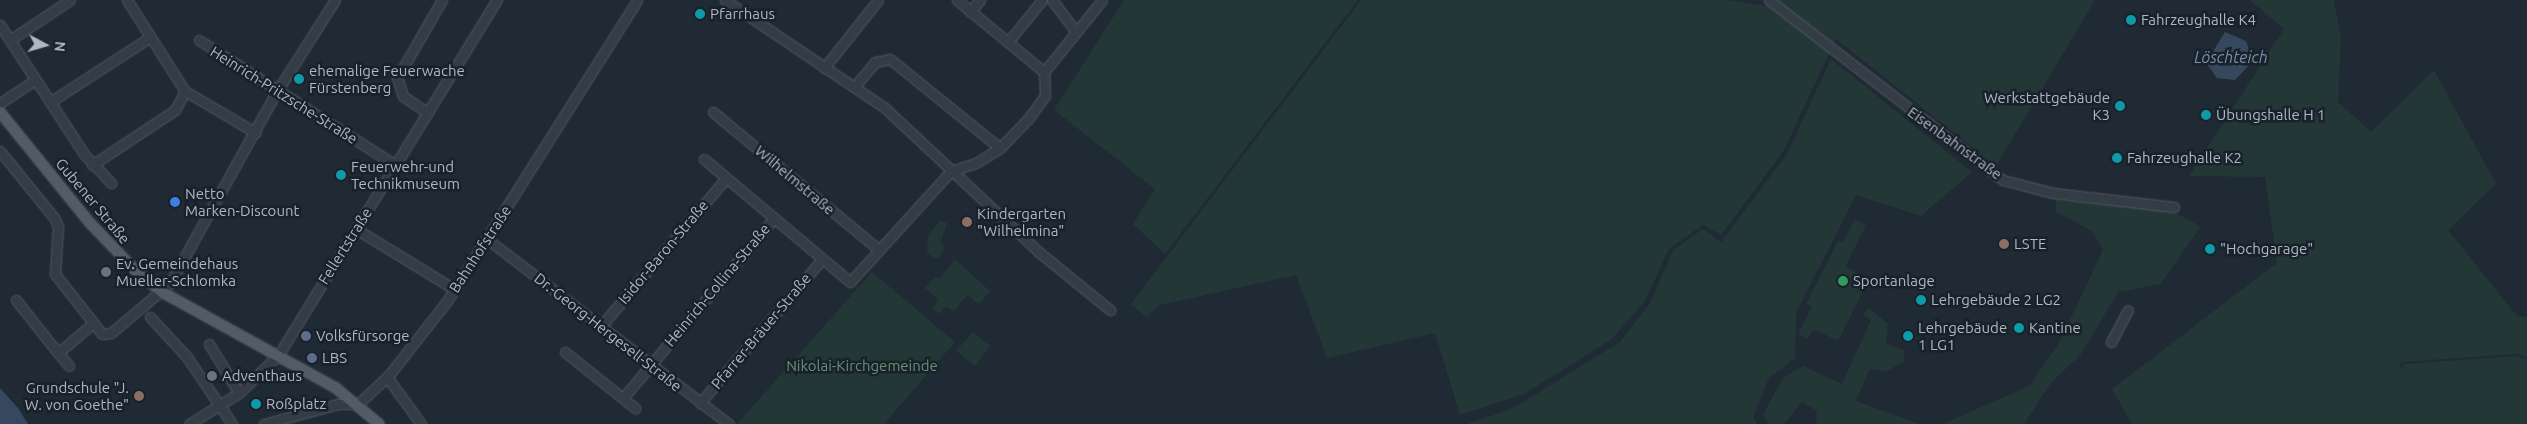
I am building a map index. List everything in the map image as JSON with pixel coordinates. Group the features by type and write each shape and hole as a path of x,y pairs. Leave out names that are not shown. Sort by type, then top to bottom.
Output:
{"main road":[{"name":"Gubener Straße","path":"0,112 109,245 162,292 279,354 358,404 379,424"}],"street":[{"path":"10,40 70,0"},
{"path":"126,0 185,91 256,132"},
{"path":"0,151 55,219 58,227 55,274 102,334 111,333 162,292 193,244 277,91 335,0"},
{"path":"428,113 402,96 397,78 442,0"},
{"name":"Fellertstraße","path":"189,424 222,406 239,393 279,354 497,0"},
{"name":"Bahnhofstraße","path":"358,404 387,377 426,332 487,239 637,0"},
{"path":"725,0 736,3 824,68 854,86 884,108 1039,252 1110,310"},
{"path":"824,68 878,0"},
{"path":"956,0 1044,72"},
{"path":"970,12 980,0"},
{"path":"1008,42 1042,0"},
{"path":"1052,0 1076,32"},
{"path":"704,159 850,282 877,248 951,171 976,163 1000,148 1045,96 1044,72 1102,0"},
{"name":"Eisenbahnstraße","path":"1769,0 2003,180 2053,193 2174,207"},
{"path":"0,25 92,165 111,183"},
{"path":"50,102 150,37"},
{"name":"Heinrich-Pritzsche-Straße","path":"199,40 395,165"},
{"path":"854,86 875,62 890,58 1000,148"},
{"path":"0,104 35,80"},
{"path":"92,165 175,110 185,91"},
{"name":"Wilhelmstraße","path":"713,112 877,248"},
{"name":"Isidor-Baron-Straße","path":"601,326 726,178"},
{"name":"Heinrich-Collina-Straße","path":"623,398 773,219"},
{"path":"356,229 454,289"},
{"name":"Dr.-Georg-Hergesell-Straße","path":"487,239 729,424"},
{"name":"Pfarrer-Bräuer-Straße","path":"700,403 822,259"},
{"path":"16,300 69,366"},
{"path":"2111,342 2128,310"},
{"path":"150,317 187,358 222,406 232,424"},
{"path":"58,353 93,323"},
{"path":"209,344 239,393"},
{"path":"565,352 635,408"},
{"path":"387,377 421,424"},
{"path":"264,424 338,404 358,404"}],"green space":[{"path":"1124,0 1358,0 1165,254 1133,224 1155,189 1054,110"},
{"path":"1361,0 1729,0 1765,6 1768,0 2095,0 1996,166 1836,39 1784,150 1721,235 1703,225 1669,249 1645,301 1612,339 1524,394 1460,415 1435,333 1327,358 1296,275 1160,305 1146,317 1131,304"},
{"path":"2250,0 2334,0 2341,37 2338,102 2371,132 2434,70 2496,184 2448,230 2517,316 2527,317 2527,357 2517,354 2401,362 2400,370 2404,364 2515,356 2527,359 2527,424 2132,424 2112,389 2277,263 2265,177 2189,176 2284,29"},
{"path":"1831,59 1972,172 1921,216 1856,195 1796,313 1795,358 1769,378 1753,417 1757,424 1467,424 1512,409 1620,342 1650,303 1673,250 1703,229 1721,242 1787,154"},
{"path":"2056,200 2171,210 2201,227 2160,284 2118,292 2081,354 2051,383 2024,424 1943,424 2029,386 2058,345 2103,250 2092,231 2056,212"},
{"name":"Sportanlage","path":"1854,220 1866,225 1845,267 1869,279 1838,341 1813,329 1808,339 1798,334 1812,307 1806,304 1838,241 1843,243"},
{"path":"940,221 947,223 941,241 945,248 940,257 934,258 927,252 928,235"},
{"path":"955,259 990,291 979,304 967,295 954,311 946,307 939,314 933,308 938,300 925,288 935,277 940,279"},
{"name":"Nikolai-Kirchgemeinde","path":"872,272 955,342 884,424 737,424"},
{"path":"1869,308 1888,324 1886,344 1904,350 1904,361 1888,371 1870,369 1856,401 1919,424 1816,424 1817,411 1802,402 1784,424 1769,424 1763,415 1783,378 1803,366 1842,384 1871,320 1862,314"},
{"path":"973,332 990,346 975,366 956,351"}],"water":[{"name":"Löschteich","path":"2225,32 2246,41 2250,52 2252,62 2235,80 2217,78 2206,63"},
{"path":"0,388 18,408 28,424 0,424"}],"place":[{"name":"Pfarrhaus","path":"700,14"},
{"name":"Fahrzeughalle K4","path":"2131,20"},
{"name":"ehemalige Feuerwache Fürstenberg","path":"299,79"},
{"name":"Werkstattgebäude K3","path":"2120,106"},
{"name":"Übungshalle H 1","path":"2206,115"},
{"name":"Fahrzeughalle K2","path":"2117,158"},
{"name":"Feuerwehr-und Technikmuseum","path":"341,175"},
{"name":"Netto Marken-Discount","path":"175,202"},
{"name":"Kindergarten \"Wilhelmina\"","path":"967,222"},
{"name":"LSTE","path":"2004,244"},
{"name":"\"Hochgarage\"","path":"2210,249"},
{"name":"Ev. Gemeindehaus Mueller-Schlomka","path":"106,272"},
{"name":"Sportanlage","path":"1843,281"},
{"name":"Lehrgebäude 2 LG2","path":"1921,300"},
{"name":"Kantine","path":"2019,328"},
{"name":"Volksfürsorge","path":"306,336"},
{"name":"Lehrgebäude 1 LG1","path":"1908,336"},
{"name":"LBS","path":"312,358"},
{"name":"Adventhaus","path":"212,376"},
{"name":"Grundschule \"J. W. von Goethe\"","path":"139,396"},
{"name":"Roßplatz","path":"256,404"}]}
